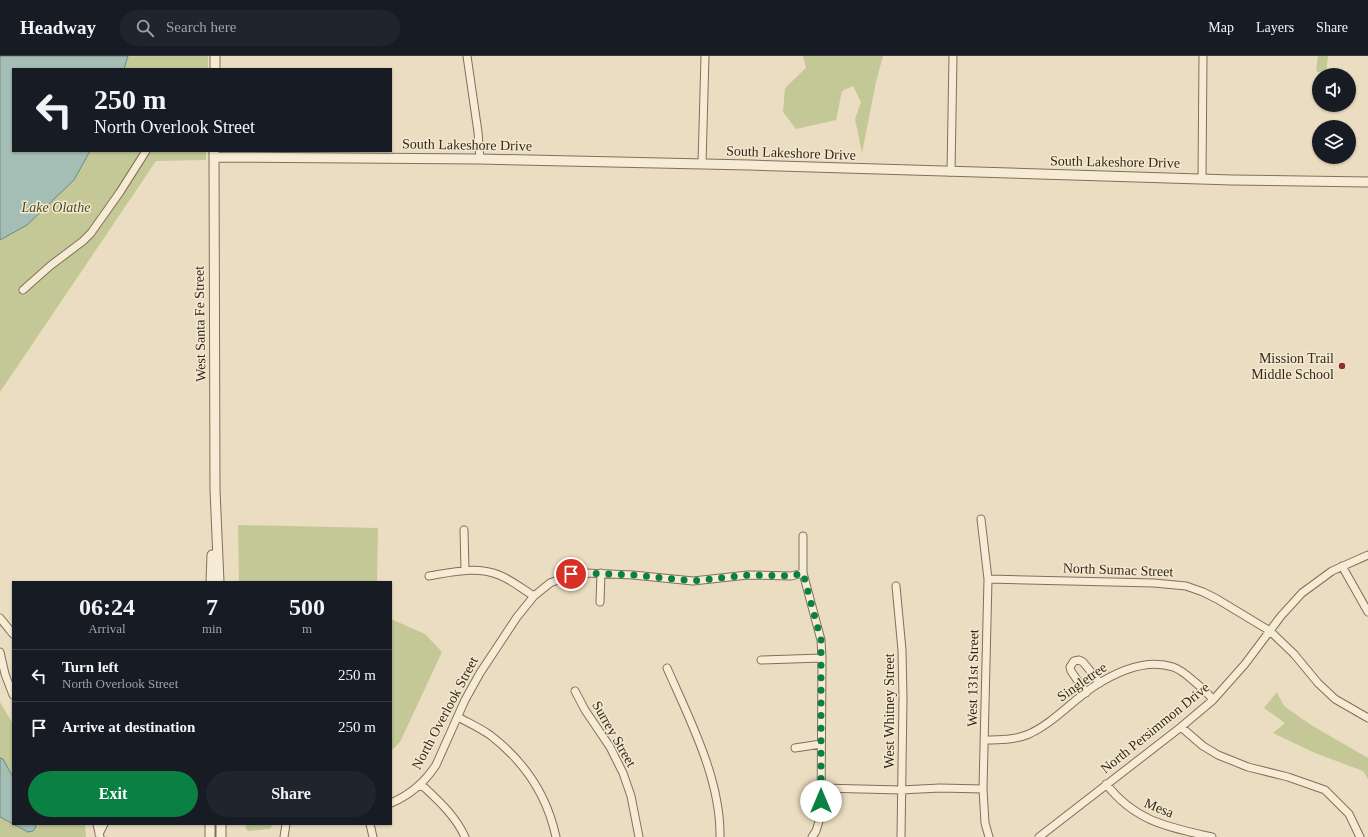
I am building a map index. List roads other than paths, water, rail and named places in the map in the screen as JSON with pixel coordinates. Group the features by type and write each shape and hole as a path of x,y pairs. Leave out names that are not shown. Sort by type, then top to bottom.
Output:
{"street":[{"path":"215,56 215,68"},
{"path":"467,56 478,132 480,159"},
{"path":"702,164 705,56"},
{"path":"951,172 953,56"},
{"path":"1202,178 1203,56"},
{"path":"23,290 91,233 120,192 145,152"},
{"name":"South Lakeshore Drive","path":"214,154 702,164 951,172 1368,182"},
{"name":"West Santa Fe Street","path":"214,154 215,490 219,581"},
{"name":"West Santa Fe Street","path":"211,581 215,490"},
{"name":"West 131st Street","path":"981,519 988,579 983,789 984,823 989,837"},
{"path":"464,530 465,570"},
{"path":"803,536 803,573 821,640 822,658 821,815 816,831 812,837"},
{"name":"North Persimmon Drive","path":"1042,836 1106,784 1181,727 1213,700 1245,664 1270,632 1280,616 1302,593 1332,571 1368,554"},
{"path":"1342,566 1368,612"},
{"path":"429,576 465,570 476,570 498,575 515,583 534,596"},
{"path":"600,602 602,573"},
{"name":"North Overlook Street","path":"392,802 410,793 430,775 480,673 501,639 534,596 550,582 571,574 602,573 693,581 748,575 791,576 803,573"},
{"name":"North Sumac Street","path":"988,579 1154,583 1186,586 1203,592 1270,632 1294,654 1318,683 1334,699 1368,718"},
{"name":"West Whitney Street","path":"896,586 903,698 901,837"},
{"path":"0,618 12,633"},
{"path":"0,652 7,680 12,692"},
{"path":"761,660 822,658"},
{"path":"1086,693 1071,671 1070,667 1074,661 1077,660 1082,662 1100,683"},
{"name":"Singletree","path":"984,740 1018,738 1029,734 1048,723 1100,683 1120,672 1134,667 1152,664 1174,667 1187,675 1213,700"},
{"path":"667,668 700,744 714,790 720,817 720,837"},
{"name":"Surrey Street","path":"575,691 585,710 610,747 623,773 631,796 639,837"},
{"path":"458,717 490,736 527,771 541,793 556,837"},
{"path":"1181,727 1203,746 1218,755 1248,767 1288,776 1325,790 1349,814 1360,837"},
{"path":"795,748 821,744"},
{"name":"Mesa","path":"1106,784 1132,810 1155,823 1212,837"},
{"path":"420,785 452,815 465,837"},
{"path":"821,788 901,790 940,788 983,789"},
{"path":"97,825 100,835"},
{"path":"100,835 104,825"},
{"path":"210,825 210,837"},
{"path":"220,825 220,837"},
{"path":"284,837 286,825"},
{"path":"370,825 373,837"}],"water":[{"name":"Lake Olathe","path":"0,56 128,56 124,68 12,68 12,152 89,152 74,180 27,225 0,240"},
{"path":"0,758 3,759 12,775 12,823 0,817"},
{"path":"15,825 35,825 36,827 33,831 28,832"}],"place":[{"name":"Mission Trail Middle School","path":"1342,366"}]}
